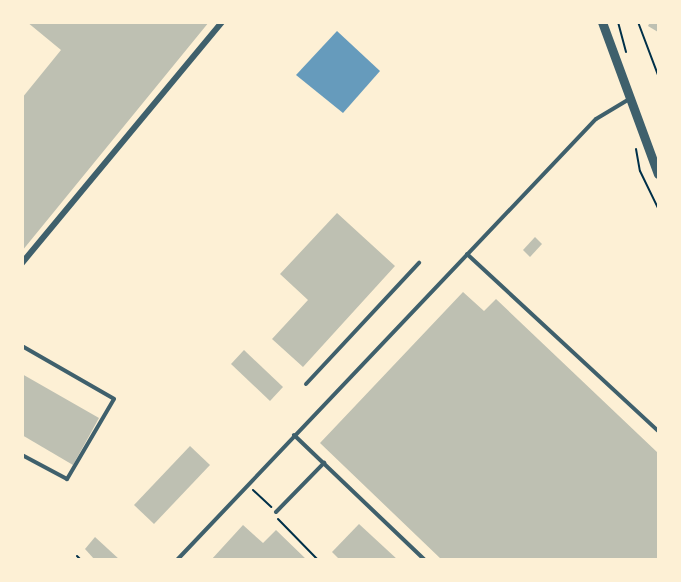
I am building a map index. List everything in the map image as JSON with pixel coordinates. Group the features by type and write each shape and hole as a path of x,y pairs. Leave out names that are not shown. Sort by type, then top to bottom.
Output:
{"street":[{"path":"22,263 222,22"},
{"path":"602,22 629,99 656,163 658,174"}],"lane":[{"path":"177,560 596,118 629,99"},
{"path":"467,254 658,431"},
{"path":"306,384 419,263"},
{"path":"22,346 114,399 67,479 22,455"},
{"path":"294,435 425,560"},
{"path":"276,512 324,462"}],"path":[{"path":"638,22 658,75"},
{"path":"247,484 276,512 279,522 318,560"},
{"path":"77,556 81,560"}],"water":[{"path":"337,31 380,71 343,113 296,75"}],"building":[{"path":"27,22 209,22 22,251 22,98 61,50"},
{"path":"650,22 658,22 658,32 648,26"},
{"path":"337,213 395,266 303,367 272,339 308,300 280,274"},
{"path":"535,237 542,244 530,257 523,250"},
{"path":"463,292 484,311 496,299 658,453 658,560 442,560 320,443"},
{"path":"244,350 283,387 270,401 231,364"},
{"path":"22,374 99,418 73,465 22,435"},
{"path":"190,446 210,465 154,524 134,505"},
{"path":"359,524 398,560 340,560 332,552"},
{"path":"243,525 263,543 276,530 307,560 211,560"},
{"path":"95,537 120,560 95,560 85,549"}]}
